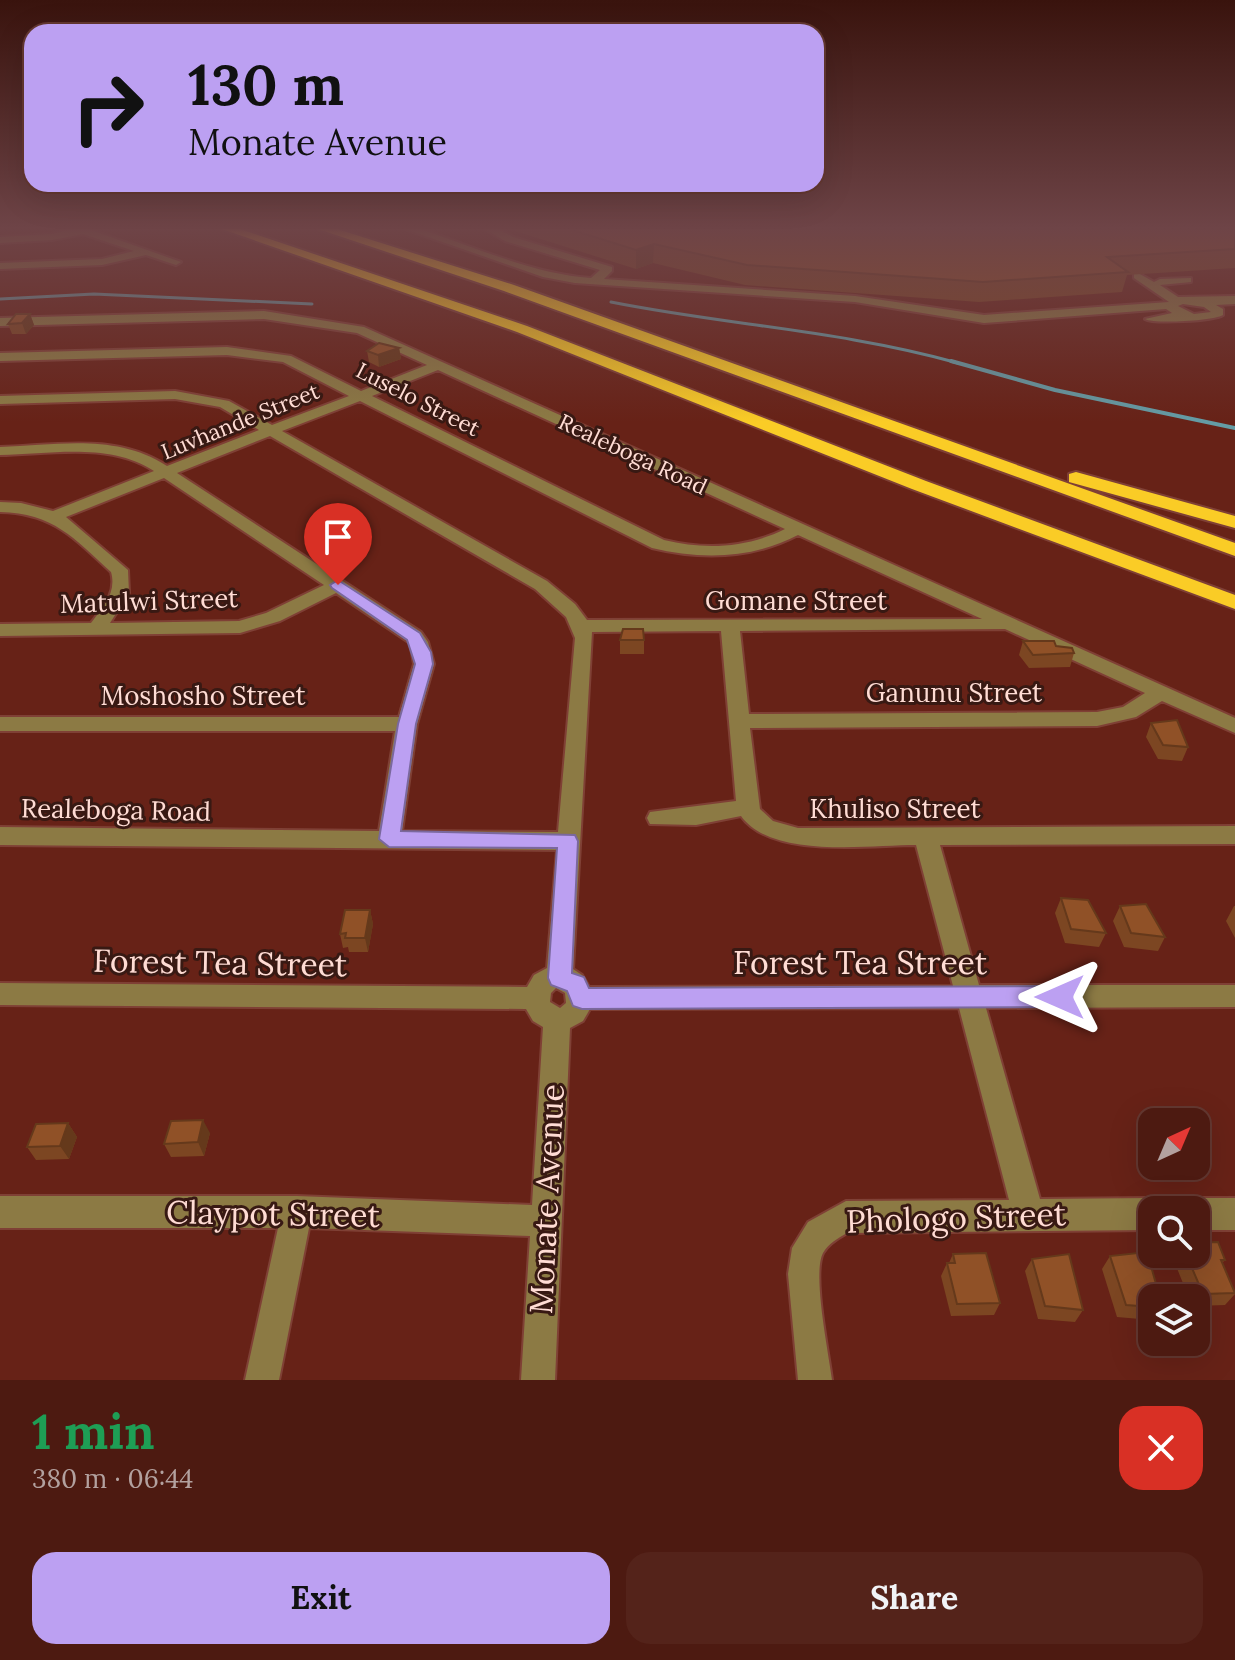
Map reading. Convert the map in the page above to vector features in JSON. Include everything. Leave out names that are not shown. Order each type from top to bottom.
[{"type":"highway","points":[[417,293],[522,329],[919,485],[1235,602]]},
{"type":"highway","points":[[524,293],[1235,550]]},
{"type":"highway","points":[[753,376],[1114,489],[1235,522]]},
{"type":"highway","points":[[919,485],[1010,529],[1235,618]]},
{"type":"street","points":[[780,293],[876,301],[984,319],[1023,322],[1186,315],[1206,318],[1235,310]]},
{"type":"street","points":[[1168,293],[1178,302]]},
{"type":"street","points":[[1168,293],[1178,302]]},
{"type":"street","points":[[984,319],[1235,300]]},
{"type":"street","points":[[1026,306],[1073,301],[1114,311]]},
{"type":"street","points":[[1178,302],[1174,310],[1186,315]]},
{"type":"street","points":[[1201,302],[1219,312]]},
{"type":"street","name":"Realeboga Road","points":[[0,322],[105,337],[264,315],[360,330],[1235,726]]},
{"type":"street","name":"Luselo Street","points":[[0,357],[105,337],[258,353],[293,361],[658,544],[686,550],[742,549],[772,542],[797,529]]},
{"type":"street","name":"Luvhande Street","points":[[56,515],[439,365]]},
{"type":"street","points":[[0,400],[192,396],[224,404],[541,585],[570,608],[584,638],[559,978]]},
{"type":"street","points":[[0,451],[126,450],[338,585],[419,642],[424,664],[407,724],[389,839]]},
{"type":"street","points":[[0,507],[35,509],[56,515],[119,570],[123,580],[121,592],[96,630]]},
{"type":"street","name":"Matulwi Street","points":[[0,630],[240,627],[273,617],[338,585]]},
{"type":"street","name":"Gomane Street","points":[[581,626],[730,628],[1012,624]]},
{"type":"street","points":[[658,818],[696,817],[748,807],[730,628]]},
{"type":"street","name":"Ganunu Street","points":[[740,721],[1086,720],[1129,712],[1161,692]]},
{"type":"street","name":"Moshosho Street","points":[[0,724],[407,724]]},
{"type":"street","name":"Khuliso Street","points":[[748,807],[758,822],[782,835],[926,838],[1235,835]]},
{"type":"street","name":"Realeboga Road","points":[[0,836],[568,841]]},
{"type":"street","points":[[926,838],[972,997],[1028,1214]]},
{"type":"street","points":[[559,978],[575,984],[582,998],[572,1015],[546,1008],[543,984],[559,978]]},
{"type":"street","name":"Forest Tea Street","points":[[0,994],[546,1008]]},
{"type":"street","name":"Forest Tea Street","points":[[582,998],[1235,996]]},
{"type":"street","name":"Monate Avenue","points":[[538,1380],[546,1221],[546,1008]]},
{"type":"street","name":"Claypot Street","points":[[0,1212],[297,1212],[546,1221]]},
{"type":"street","points":[[262,1380],[297,1212]]},
{"type":"street","name":"Phologo Street","points":[[815,1380],[805,1282],[806,1250],[831,1223],[846,1217],[1138,1214]]},
{"type":"street","points":[[1210,1214],[1235,1214]]},
{"type":"building","points":[[16,314],[30,314],[22,323],[8,324]]},
{"type":"building","points":[[379,343],[399,348],[378,355],[367,351]]},
{"type":"building","points":[[623,629],[643,629],[644,640],[620,640]]},
{"type":"building","points":[[1023,641],[1054,641],[1056,646],[1072,648],[1074,653],[1033,655]]},
{"type":"building","points":[[1177,720],[1188,747],[1163,745],[1151,723]]},
{"type":"building","points":[[1061,898],[1088,900],[1106,933],[1071,929]]},
{"type":"building","points":[[1146,904],[1165,937],[1131,933],[1120,906]]},
{"type":"building","points":[[345,910],[370,910],[365,938],[345,938],[346,933],[340,934]]},
{"type":"building","points":[[203,1120],[198,1142],[164,1144],[171,1121]]},
{"type":"building","points":[[68,1123],[60,1146],[27,1147],[36,1124]]},
{"type":"building","points":[[1210,1242],[1218,1242],[1225,1260],[1221,1260],[1235,1293],[1210,1294],[1210,1284],[1199,1284],[1192,1268],[1210,1268]]},
{"type":"building","points":[[986,1253],[1000,1303],[957,1304],[947,1263],[955,1263],[953,1254]]},
{"type":"building","points":[[1138,1253],[1138,1268],[1152,1268],[1156,1284],[1138,1284],[1138,1306],[1126,1305],[1110,1256]]},
{"type":"building","points":[[1069,1254],[1083,1310],[1045,1306],[1032,1259]]},
{"type":"waterway","points":[[0,299],[94,294],[312,304]]},
{"type":"waterway","points":[[611,302],[872,343],[958,363]]},
{"type":"waterway","points":[[951,361],[1055,390],[1235,428]]},
{"type":"route","points":[[338,585],[414,636],[422,652],[424,664],[407,724],[389,839],[568,841],[559,978],[575,984],[582,998],[1060,997]]}]
